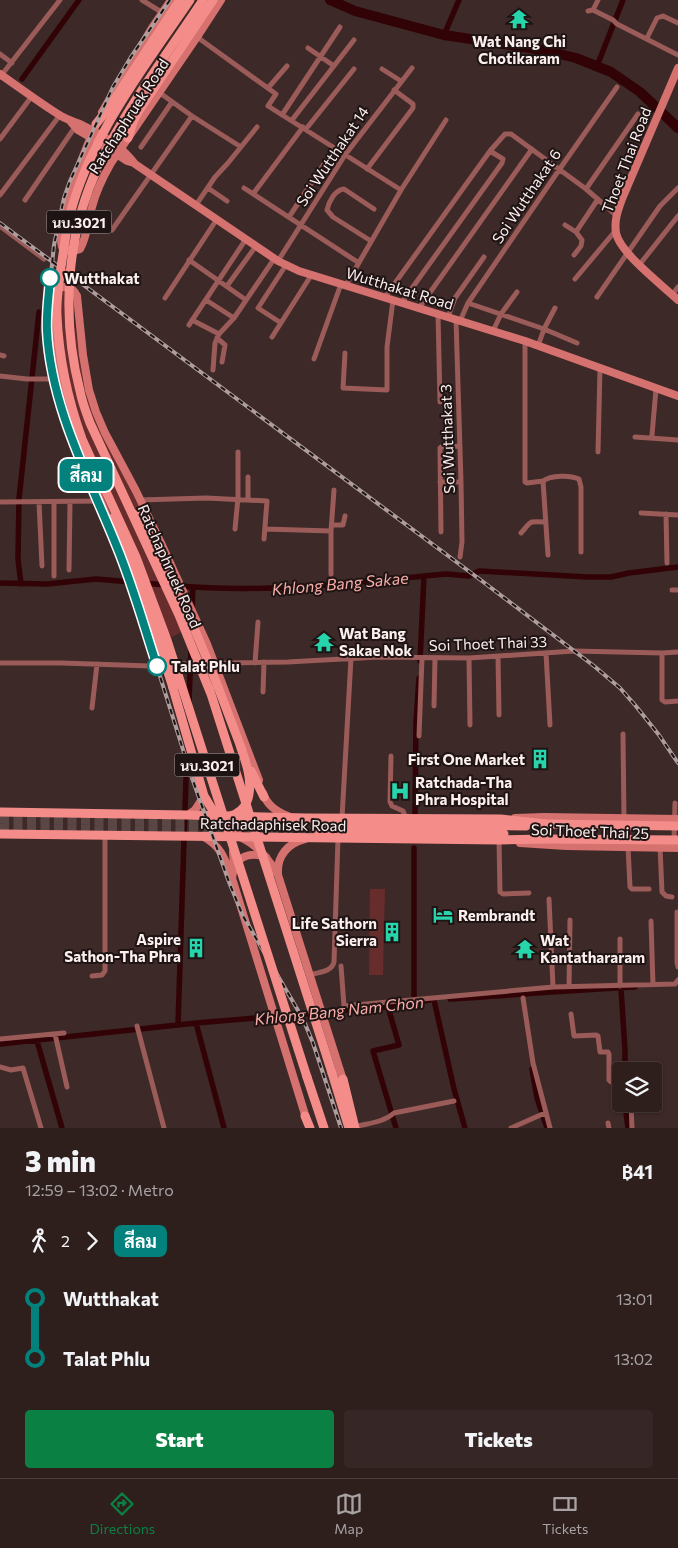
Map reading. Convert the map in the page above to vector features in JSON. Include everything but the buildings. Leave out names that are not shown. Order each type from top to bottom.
[{"type":"main road","name":"Ratchaphruek Road","points":[[171,0],[121,78],[93,131],[71,190],[61,233],[62,248],[68,251],[73,252],[80,249],[99,184],[111,163],[160,92],[193,37],[221,0]]},
{"type":"main road","points":[[87,149],[76,126],[88,125],[93,131],[180,0]]},
{"type":"main road","name":"Ratchaphruek Road","points":[[190,0],[108,123],[82,178],[70,212],[58,293],[57,316],[64,374],[80,433],[136,557],[167,640],[306,1077],[324,1128]]},
{"type":"main road","name":"Ratchaphruek Road","points":[[203,0],[107,148],[88,190],[73,252],[69,322],[73,356],[79,390],[90,423],[179,615],[211,694],[332,1073],[355,1128]]},
{"type":"main road","points":[[111,163],[131,161],[128,152],[128,138],[138,112],[193,37],[213,0]]},
{"type":"main road","name":"Thoet Thai Road","points":[[675,297],[620,244],[616,230],[616,215],[678,68]]},
{"type":"main road","name":"Wutthakat Road","points":[[0,75],[76,126],[93,131],[131,161],[246,240],[286,265],[525,341],[678,396]]},
{"type":"main road","name":"Ratchaphruek Road","points":[[204,796],[195,775],[133,578],[71,428],[58,378],[51,334],[50,297],[52,291],[58,288],[69,287],[74,290],[77,296],[79,326],[89,390],[105,433],[140,500],[215,663],[253,762],[264,797]]},
{"type":"main road","points":[[92,459],[101,489],[147,606],[204,796],[216,812],[231,816],[238,814],[242,810],[249,795],[249,776],[240,745]]},
{"type":"main road","points":[[112,471],[150,536],[191,619],[240,745],[264,797],[273,809],[290,817]]},
{"type":"main road","name":"นบ.3021","points":[[188,815],[195,810],[204,796]]},
{"type":"main road","name":"Ratchadaphisek Road","points":[[0,812],[501,819],[546,824]]},
{"type":"main road","points":[[231,816],[240,837],[252,843],[268,859],[278,875],[343,1079],[355,1128]]},
{"type":"main road","points":[[501,819],[544,817],[677,821]]},
{"type":"main road","name":"Ratchadaphisek Road","points":[[0,834],[240,837],[316,831],[677,821]]},
{"type":"main road","points":[[278,875],[280,859],[284,851],[291,844],[316,831]]},
{"type":"main road","name":"Ratchadaphisek Road","points":[[316,831],[338,838],[678,840]]},
{"type":"main road","name":"Ratchadaphisek Road","points":[[316,831],[507,834],[546,838]]},
{"type":"main road","points":[[204,837],[214,842],[221,851],[232,878],[309,1128]]},
{"type":"main road","points":[[232,878],[234,867],[232,850],[240,837]]},
{"type":"main road","name":"Soi Thoet Thai 25","points":[[500,840],[549,845],[674,848]]},
{"type":"main road","points":[[234,867],[243,856],[258,854],[268,859]]},
{"type":"street","points":[[0,75],[12,63],[60,0]]},
{"type":"street","points":[[142,0],[163,13]]},
{"type":"street","points":[[598,0],[591,11],[678,55]]},
{"type":"street","points":[[647,38],[657,18],[663,16],[678,23]]},
{"type":"street","points":[[282,114],[340,27]]},
{"type":"street","points":[[193,37],[276,94],[268,106],[401,190]]},
{"type":"street","points":[[292,120],[354,40]]},
{"type":"street","points":[[308,48],[334,66]]},
{"type":"street","points":[[0,54],[12,63]]},
{"type":"street","points":[[268,88],[287,66]]},
{"type":"street","name":"Soi Wutthakat 14","points":[[218,336],[234,318],[301,225],[345,155],[412,68]]},
{"type":"street","points":[[253,194],[354,69]]},
{"type":"street","points":[[382,70],[401,81]]},
{"type":"street","name":"Soi Wutthakat 6","points":[[455,319],[617,87]]},
{"type":"street","points":[[367,169],[413,108],[413,104],[394,90]]},
{"type":"street","points":[[160,92],[192,116],[241,147]]},
{"type":"street","points":[[0,139],[32,96]]},
{"type":"street","points":[[141,147],[172,102]]},
{"type":"street","points":[[586,189],[638,114]]},
{"type":"street","points":[[0,195],[60,115]]},
{"type":"street","points":[[112,230],[192,116]]},
{"type":"street","points":[[314,359],[344,284],[359,263],[401,190],[446,120]]},
{"type":"street","points":[[25,200],[76,126]]},
{"type":"street","points":[[196,205],[215,177],[257,127]]},
{"type":"street","points":[[344,353],[343,388],[387,390],[389,298],[490,151],[505,134],[511,134],[532,149],[586,189],[616,215]]},
{"type":"street","points":[[419,308],[532,149]]},
{"type":"street","points":[[402,302],[502,163],[503,159],[490,151]]},
{"type":"street","points":[[289,218],[326,161]]},
{"type":"street","points":[[208,188],[227,201]]},
{"type":"street","points":[[244,188],[359,263]]},
{"type":"street","points":[[596,297],[660,206],[678,188]]},
{"type":"street","points":[[371,241],[333,217],[327,210],[336,193],[344,189],[374,209]]},
{"type":"street","points":[[576,232],[598,199]]},
{"type":"street","points":[[640,264],[678,216]]},
{"type":"street","points":[[165,298],[216,219]]},
{"type":"street","points":[[565,225],[576,232],[583,242],[574,255]]},
{"type":"street","points":[[0,226],[44,259]]},
{"type":"street","points":[[575,279],[616,230]]},
{"type":"street","points":[[222,362],[225,345],[218,336],[190,323],[246,240]]},
{"type":"street","points":[[227,286],[256,246]]},
{"type":"street","points":[[455,319],[454,298],[484,256]]},
{"type":"street","points":[[189,260],[246,300]]},
{"type":"street","points":[[281,323],[258,308],[286,265]]},
{"type":"street","points":[[272,337],[312,274]]},
{"type":"street","points":[[675,297],[678,287]]},
{"type":"street","points":[[493,331],[501,314],[516,292]]},
{"type":"street","points":[[206,300],[234,318]]},
{"type":"street","points":[[468,303],[544,329],[577,343]]},
{"type":"street","points":[[538,346],[555,308]]},
{"type":"street","points":[[438,314],[440,402]]},
{"type":"street","name":"Soi Wutthakat 3","points":[[455,319],[461,482],[462,547],[460,557]]},
{"type":"street","points":[[213,370],[218,336]]},
{"type":"street","points":[[525,341],[525,482],[543,481],[550,477],[575,477],[579,479],[581,552]]},
{"type":"street","points":[[598,452],[600,368]]},
{"type":"street","points":[[0,376],[27,379],[58,378]]},
{"type":"street","points":[[652,435],[656,389]]},
{"type":"street","points":[[635,437],[678,440]]},
{"type":"street","points":[[441,532],[440,447],[460,446]]},
{"type":"street","points":[[236,529],[238,452]]},
{"type":"street","points":[[248,477],[248,499]]},
{"type":"street","points":[[543,481],[548,555]]},
{"type":"street","points":[[440,482],[461,482]]},
{"type":"street","points":[[331,574],[334,490]]},
{"type":"street","points":[[140,500],[238,498],[267,501],[264,539]]},
{"type":"street","points":[[0,502],[101,501]]},
{"type":"street","points":[[39,502],[42,566]]},
{"type":"street","points":[[54,502],[54,576]]},
{"type":"street","points":[[69,570],[70,502]]},
{"type":"street","points":[[641,513],[678,515]]},
{"type":"street","points":[[666,514],[668,562]]},
{"type":"street","points":[[265,529],[332,528],[343,525],[345,516]]},
{"type":"street","points":[[521,533],[529,522],[546,522]]},
{"type":"street","points":[[255,663],[258,622]]},
{"type":"street","name":"Soi Thoet Thai 33","points":[[0,663],[150,666],[161,664],[255,663],[378,657],[469,658],[574,651],[662,654],[678,652]]},
{"type":"street","points":[[546,653],[550,724]]},
{"type":"street","points":[[662,654],[662,700],[665,702],[678,701]]},
{"type":"street","points":[[498,656],[500,715]]},
{"type":"street","points":[[342,818],[351,658]]},
{"type":"street","points":[[419,736],[420,658]]},
{"type":"street","points":[[434,658],[434,706]]},
{"type":"street","points":[[469,658],[470,725]]},
{"type":"street","points":[[263,692],[264,662]]},
{"type":"street","points":[[92,708],[97,664]]},
{"type":"street","points":[[623,734],[624,819]]},
{"type":"street","points":[[391,756],[390,802],[392,806],[403,811],[406,818]]},
{"type":"street","points":[[674,803],[677,821],[674,848]]},
{"type":"street","points":[[92,976],[102,975],[104,971],[105,835]]},
{"type":"street","points":[[334,966],[338,838]]},
{"type":"street","points":[[500,840],[500,892],[503,894],[529,894]]},
{"type":"street","points":[[628,847],[630,886],[632,889],[649,889]]},
{"type":"street","points":[[660,847],[662,892],[666,896],[672,897]]},
{"type":"street","points":[[548,899],[553,987]]},
{"type":"street","points":[[677,912],[678,966]]},
{"type":"street","points":[[569,987],[570,920]]},
{"type":"street","points":[[651,920],[653,985]]},
{"type":"street","points":[[620,940],[620,986]]},
{"type":"street","points":[[310,975],[334,966],[343,966],[344,1006],[553,987],[675,984],[678,980]]},
{"type":"street","points":[[523,998],[533,1063],[550,1128]]},
{"type":"street","points":[[571,1014],[574,1036],[598,1036],[600,1052],[608,1052],[610,1082],[612,1082]]},
{"type":"street","points":[[137,1026],[164,1128]]},
{"type":"street","points":[[0,1039],[55,1036],[64,1033]]},
{"type":"street","points":[[55,1036],[67,1087]]},
{"type":"street","points":[[0,1067],[10,1070],[23,1068],[41,1128]]},
{"type":"street","points":[[355,1128],[389,1118],[394,1113],[454,1102]]},
{"type":"street","points":[[631,1112],[632,1128]]},
{"type":"street","points":[[510,1128],[545,1113]]},
{"type":"shaded area","points":[[65,289],[75,299],[73,314],[81,366],[120,468],[196,624],[172,637],[152,607],[146,608],[76,434],[55,293]]},
{"type":"shaded area","points":[[370,889],[385,889],[383,975],[369,975]]},
{"type":"waterway","points":[[22,79],[79,0]]},
{"type":"waterway","points":[[330,0],[355,11],[444,35],[543,50],[576,58],[611,72],[640,92],[678,128]]},
{"type":"waterway","points":[[444,35],[459,0]]},
{"type":"waterway","points":[[597,66],[623,0]]},
{"type":"waterway","points":[[21,584],[18,559],[19,499],[39,312]]},
{"type":"waterway","name":"Khlong Bang Sakae","points":[[178,586],[240,589],[301,587],[446,574],[469,576],[479,571],[611,577],[678,567]]},
{"type":"waterway","points":[[420,661],[424,576]]},
{"type":"waterway","name":"Khlong Bang Sakae","points":[[0,583],[47,584],[96,579],[166,585]]},
{"type":"waterway","points":[[192,611],[193,587]]},
{"type":"waterway","points":[[189,701],[191,650]]},
{"type":"waterway","points":[[415,813],[416,722],[419,678]]},
{"type":"waterway","points":[[178,1025],[187,748]]},
{"type":"waterway","points":[[414,848],[414,1003]]},
{"type":"waterway","name":"Khlong Bang Nam Chon","points":[[450,999],[635,987]]},
{"type":"waterway","points":[[621,988],[625,1062]]},
{"type":"waterway","name":"Khlong Bang Nam Chon","points":[[0,1044],[196,1023],[388,1007],[430,1000]]},
{"type":"waterway","points":[[434,1000],[454,1089],[465,1128]]},
{"type":"waterway","points":[[388,1007],[399,1045],[373,1051],[396,1128]]},
{"type":"waterway","points":[[196,1023],[224,1128]]},
{"type":"waterway","points":[[37,1041],[62,1128]]},
{"type":"waterway","points":[[532,1069],[537,1098],[547,1128]]},
{"type":"waterway","points":[[626,1112],[628,1128]]},
{"type":"tunnel","points":[[0,819],[318,824]]},
{"type":"tunnel","points":[[0,826],[318,831]]},
{"type":"railway","points":[[170,0],[113,87],[64,198],[54,245],[46,328],[48,352],[70,433],[126,568],[191,775],[229,882],[243,916],[303,1019],[313,1043],[341,1128]]},
{"type":"railway","points":[[0,223],[594,666],[620,688],[635,705],[678,763]]},
{"type":"metro line","name":"สีลม","points":[[50,278],[46,328],[54,383],[79,458],[126,568],[157,666]]},
{"type":"place","name":"Wat Nang Chi Chotikaram","points":[[519,19]]},
{"type":"place","name":"Wutthakat","points":[[50,278]]},
{"type":"place","name":"Wat Bang Sakae Nok","points":[[324,642]]},
{"type":"place","name":"Talat Phlu","points":[[157,666]]},
{"type":"place","name":"First One Market","points":[[540,759]]},
{"type":"place","name":"Ratchada-Tha Phra Hospital","points":[[400,791]]},
{"type":"place","name":"Rembrandt","points":[[443,915]]},
{"type":"place","name":"Life Sathorn Sierra","points":[[392,932]]},
{"type":"place","name":"Aspire Sathon-Tha Phra","points":[[196,948]]},
{"type":"place","name":"Wat Kantathararam","points":[[525,949]]}]
